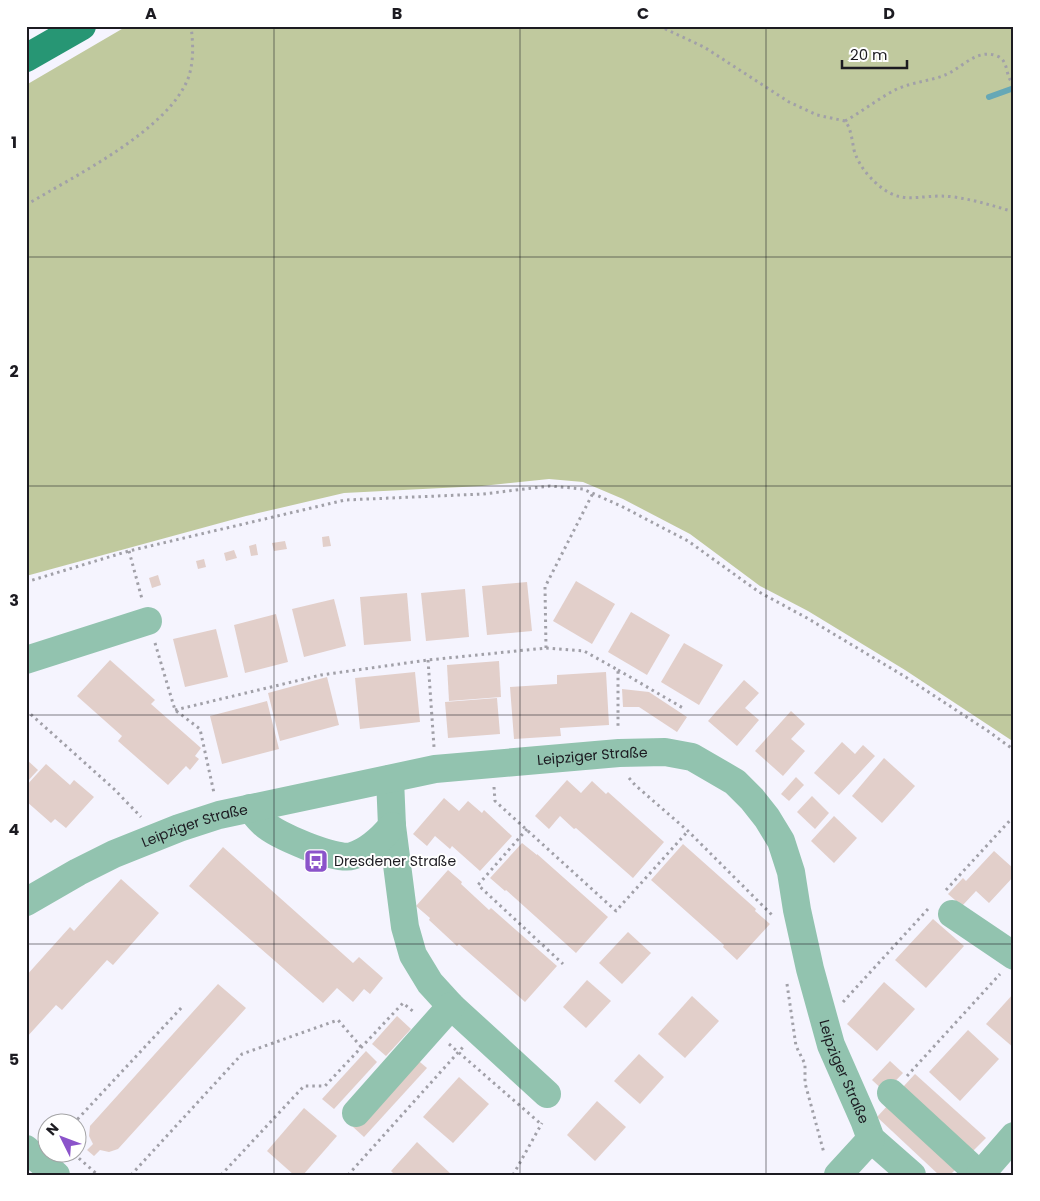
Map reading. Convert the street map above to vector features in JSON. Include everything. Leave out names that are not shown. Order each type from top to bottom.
[{"type":"main road","points":[[26,58],[82,26]]},
{"type":"street","points":[[26,660],[148,621]]},
{"type":"street","name":"Leipziger Straße","points":[[26,902],[114,854],[218,815],[250,808],[435,769],[619,753],[665,752],[692,757],[735,782],[752,799],[781,841],[791,872],[797,910],[830,1045],[871,1139],[912,1175]]},
{"type":"street","points":[[390,780],[392,826],[405,928],[413,955],[430,983],[451,1006],[547,1094]]},
{"type":"street","points":[[250,808],[263,824],[295,842],[325,852],[350,856],[378,843],[392,826]]},
{"type":"street","points":[[941,905],[1007,964]]},
{"type":"street","points":[[356,1113],[451,1006]]},
{"type":"street","points":[[891,1094],[980,1175],[1014,1136]]},
{"type":"street","points":[[832,1168],[871,1139]]},
{"type":"street","points":[[26,1149],[56,1175]]},
{"type":"path","points":[[26,205],[104,159],[157,121],[176,99],[189,76],[194,48],[191,26]]},
{"type":"path","points":[[659,26],[704,47],[789,102],[817,115],[845,121],[848,124],[860,164],[880,187],[893,195],[912,199],[938,196],[953,197],[973,200],[1014,212]]},
{"type":"path","points":[[845,121],[896,90],[913,82],[944,75],[969,60],[983,55],[988,54],[1001,58],[1005,62],[1008,76],[1014,84]]},
{"type":"path","points":[[26,582],[129,551],[345,500],[483,494],[550,486],[583,489],[621,506],[688,541],[759,592],[808,618],[904,676],[1014,750]]},
{"type":"path","points":[[546,648],[545,587],[593,493]]},
{"type":"path","points":[[129,551],[175,710],[200,729],[218,815]]},
{"type":"path","points":[[175,710],[321,675],[428,660],[546,648],[584,651],[683,708]]},
{"type":"path","points":[[428,660],[435,769]]},
{"type":"path","points":[[618,670],[619,753],[625,771],[635,785],[688,831],[778,922],[797,910]]},
{"type":"path","points":[[26,710],[114,789],[140,815],[146,841]]},
{"type":"path","points":[[478,765],[494,779],[496,801],[616,911],[688,831]]},
{"type":"path","points":[[824,1023],[941,905],[1014,816]]},
{"type":"path","points":[[527,829],[478,885],[564,964]]},
{"type":"path","points":[[891,1094],[1007,964]]},
{"type":"path","points":[[786,981],[796,1046],[805,1064],[805,1083],[832,1168]]},
{"type":"path","points":[[82,1114],[183,1006]]},
{"type":"path","points":[[131,1175],[242,1054],[338,1020],[362,1048]]},
{"type":"path","points":[[348,1175],[478,1031]]},
{"type":"path","points":[[513,1175],[541,1124],[547,1094]]},
{"type":"path","points":[[85,1164],[98,1175]]},
{"type":"green space","points":[[127,26],[1014,26],[1014,742],[905,670],[808,611],[760,586],[690,534],[623,499],[583,482],[549,479],[482,486],[344,493],[246,516],[26,576],[26,85]]},
{"type":"building","points":[[329,536],[331,546],[323,547],[322,537]]},
{"type":"building","points":[[285,541],[287,549],[274,551],[272,543]]},
{"type":"building","points":[[256,544],[258,555],[251,556],[249,546]]},
{"type":"building","points":[[234,550],[237,558],[226,561],[224,553]]},
{"type":"building","points":[[204,559],[206,567],[198,569],[196,561]]},
{"type":"building","points":[[158,575],[161,585],[152,588],[149,578]]},
{"type":"building","points":[[576,581],[615,604],[592,644],[553,621]]},
{"type":"building","points":[[527,582],[532,631],[487,635],[482,586]]},
{"type":"building","points":[[465,589],[469,637],[426,641],[421,593]]},
{"type":"building","points":[[407,593],[411,641],[364,645],[360,597]]},
{"type":"building","points":[[334,599],[346,646],[304,657],[292,609]]},
{"type":"building","points":[[631,612],[670,635],[647,675],[608,652]]},
{"type":"building","points":[[276,614],[288,662],[245,673],[234,625]]},
{"type":"building","points":[[216,629],[228,677],[185,687],[173,639]]},
{"type":"building","points":[[684,643],[723,665],[699,705],[661,682]]},
{"type":"building","points":[[110,660],[155,700],[151,704],[201,748],[195,756],[199,759],[190,770],[186,766],[168,785],[118,741],[122,736],[77,696]]},
{"type":"building","points":[[499,661],[501,697],[449,701],[447,665]]},
{"type":"building","points":[[415,672],[420,722],[360,729],[355,678]]},
{"type":"building","points":[[606,672],[609,725],[560,728],[561,736],[514,739],[510,687],[557,684],[557,675]]},
{"type":"building","points":[[327,677],[339,725],[280,741],[268,693]]},
{"type":"building","points":[[744,680],[759,693],[745,708],[759,720],[737,746],[708,721]]},
{"type":"building","points":[[622,689],[649,692],[687,717],[677,732],[639,707],[623,707]]},
{"type":"building","points":[[497,698],[500,734],[448,738],[445,702]]},
{"type":"building","points":[[267,701],[279,749],[222,764],[210,716]]},
{"type":"building","points":[[791,711],[805,724],[791,739],[805,751],[783,776],[755,751]]},
{"type":"building","points":[[842,742],[855,754],[863,745],[875,756],[839,795],[814,773]]},
{"type":"building","points":[[884,758],[915,786],[882,823],[852,796]]},
{"type":"building","points":[[26,759],[38,770],[26,783]]},
{"type":"building","points":[[46,764],[70,785],[74,780],[94,797],[66,828],[55,819],[51,823],[26,801],[26,786]]},
{"type":"building","points":[[796,777],[804,785],[789,801],[781,794]]},
{"type":"building","points":[[567,780],[581,793],[592,781],[606,794],[608,792],[664,842],[633,878],[560,816],[549,829],[535,816]]},
{"type":"building","points":[[812,796],[829,813],[815,829],[797,812]]},
{"type":"building","points":[[444,798],[459,811],[468,801],[482,813],[484,810],[512,836],[480,871],[452,846],[450,849],[435,836],[427,846],[413,834]]},
{"type":"building","points":[[834,816],[857,838],[834,863],[811,841]]},
{"type":"building","points":[[522,843],[608,917],[576,953],[490,878]]},
{"type":"building","points":[[683,844],[756,909],[755,911],[770,924],[737,960],[723,947],[724,945],[651,880]]},
{"type":"building","points":[[223,847],[353,963],[359,957],[383,978],[370,994],[364,989],[353,1002],[337,988],[323,1003],[189,886]]},
{"type":"building","points":[[994,851],[1014,869],[1014,876],[989,903],[976,891],[962,906],[948,894],[963,878],[966,881]]},
{"type":"building","points":[[448,870],[489,910],[491,908],[557,966],[525,1002],[459,944],[457,946],[416,906]]},
{"type":"building","points":[[121,879],[159,913],[113,965],[107,960],[62,1010],[56,1005],[26,1038],[26,976],[70,927],[74,931]]},
{"type":"building","points":[[933,919],[964,946],[926,988],[895,960]]},
{"type":"building","points":[[628,932],[651,953],[622,984],[599,963]]},
{"type":"building","points":[[587,980],[611,1001],[586,1028],[563,1007]]},
{"type":"building","points":[[884,982],[915,1009],[877,1051],[847,1024]]},
{"type":"building","points":[[218,984],[246,1008],[118,1149],[109,1152],[100,1150],[94,1156],[88,1151],[93,1144],[89,1136],[90,1126]]},
{"type":"building","points":[[1014,993],[1014,1048],[986,1024]]},
{"type":"building","points":[[692,996],[719,1021],[685,1058],[658,1034]]},
{"type":"building","points":[[397,1016],[411,1029],[386,1056],[372,1044]]},
{"type":"building","points":[[968,1030],[999,1059],[960,1101],[929,1072]]},
{"type":"building","points":[[366,1051],[377,1062],[334,1109],[322,1099]]},
{"type":"building","points":[[639,1054],[664,1077],[640,1104],[614,1081]]},
{"type":"building","points":[[414,1057],[427,1068],[364,1137],[352,1126]]},
{"type":"building","points":[[890,1061],[903,1073],[885,1092],[872,1080]]},
{"type":"building","points":[[915,1074],[986,1138],[973,1151],[903,1087]]},
{"type":"building","points":[[459,1077],[489,1104],[453,1143],[423,1117]]},
{"type":"building","points":[[597,1101],[626,1127],[595,1161],[567,1135]]},
{"type":"building","points":[[890,1103],[958,1167],[950,1175],[939,1175],[877,1117]]},
{"type":"building","points":[[304,1108],[337,1136],[303,1175],[294,1175],[267,1151]]},
{"type":"building","points":[[417,1142],[452,1175],[395,1175],[391,1171]]},
{"type":"waterway","points":[[989,97],[1014,88]]},
{"type":"place","name":"Dresdener Straße","points":[[316,861]]}]
